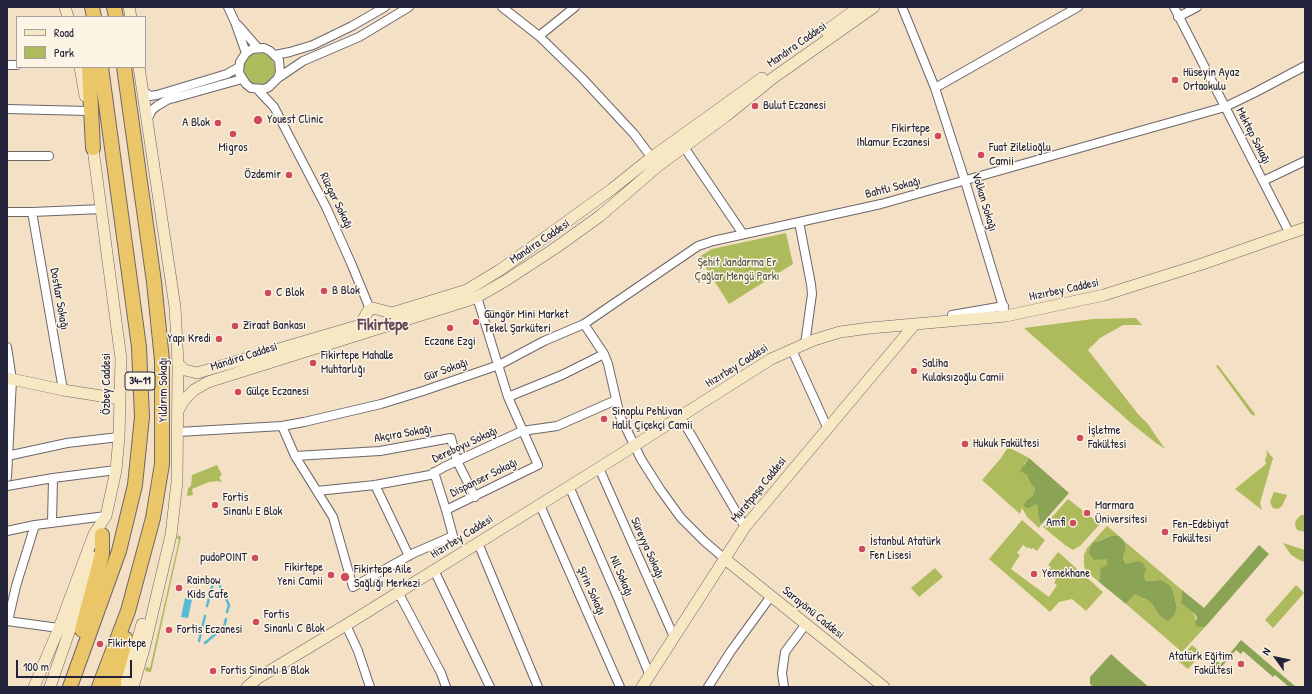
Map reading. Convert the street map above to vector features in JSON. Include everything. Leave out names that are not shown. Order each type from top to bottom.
[{"type":"highway","points":[[89,68],[93,148]]},
{"type":"highway","name":"34-11","points":[[70,687],[119,551],[135,485],[142,417],[138,347],[101,68]]},
{"type":"highway","name":"34-11","points":[[99,687],[128,611],[153,518],[162,464],[162,360],[154,282],[124,68]]},
{"type":"highway","points":[[133,68],[136,105],[161,284],[162,360]]},
{"type":"highway","points":[[114,687],[114,680],[135,609],[153,518]]},
{"type":"highway","points":[[64,687],[96,581],[102,554],[102,535]]},
{"type":"main road","name":"Mandıra Caddesi","points":[[178,364],[185,370],[197,373],[360,325],[367,313],[376,308],[392,313],[467,290],[500,270],[612,189],[655,161],[859,7]]},
{"type":"main road","name":"Mandıra Caddesi","points":[[178,411],[184,400],[194,390],[208,382],[477,297],[512,276],[594,220],[655,161],[684,147],[726,116],[773,78],[874,7]]},
{"type":"main road","name":"Özbey Caddesi","points":[[34,687],[59,628],[94,534],[106,516],[116,470],[119,437],[121,359],[102,209],[80,68]]},
{"type":"main road","name":"Yıldırım Sokağı","points":[[133,687],[144,649],[170,535],[177,482],[178,432],[178,364],[175,307],[139,68]]},
{"type":"main road","name":"Hızırbey Caddesi","points":[[247,687],[258,678],[599,468],[771,359],[814,340],[840,332],[870,328],[913,326],[1104,295],[1202,264],[1289,232],[1305,228]]},
{"type":"main road","points":[[367,313],[368,326],[373,330],[379,328],[386,319],[382,311]]},
{"type":"main road","name":"Muratpaşa Caddesi","points":[[642,687],[745,527],[827,427],[913,326]]},
{"type":"main road","points":[[9,379],[63,390],[120,399]]},
{"type":"main road","points":[[50,687],[66,644],[102,535],[106,516]]},
{"type":"main road","name":"Sarayönü Caddesi","points":[[725,559],[882,687]]},
{"type":"main road","points":[[124,687],[147,607],[164,564]]},
{"type":"street","points":[[228,7],[246,53]]},
{"type":"street","points":[[275,55],[313,45],[352,26],[385,7]]},
{"type":"street","points":[[278,78],[280,66],[275,55],[270,51],[258,48],[252,49],[246,53],[240,62],[239,74],[242,79],[251,88],[264,89],[269,87],[278,78],[303,61],[359,37],[409,7]]},
{"type":"street","points":[[502,7],[539,36],[582,78],[655,161]]},
{"type":"street","points":[[539,36],[575,7]]},
{"type":"street","name":"Volkan Sokağı","points":[[902,7],[935,88],[1005,311]]},
{"type":"street","points":[[935,88],[1078,7]]},
{"type":"street","name":"Mektep Sokağı","points":[[1174,7],[1289,232]]},
{"type":"street","points":[[1178,17],[1197,7]]},
{"type":"street","points":[[235,22],[258,48]]},
{"type":"street","name":"Bahtlı Sokağı","points":[[584,324],[660,270],[698,246],[713,240],[881,204],[1225,107],[1305,66]]},
{"type":"street","points":[[143,90],[150,96],[157,95],[227,74],[239,67]]},
{"type":"street","points":[[147,120],[152,110],[167,100],[242,79]]},
{"type":"street","points":[[269,87],[274,106]]},
{"type":"street","points":[[257,89],[274,106]]},
{"type":"street","name":"Rüzgar Sokağı","points":[[274,106],[327,209],[351,263],[367,313]]},
{"type":"street","points":[[7,109],[88,111]]},
{"type":"street","points":[[684,147],[743,234]]},
{"type":"street","points":[[7,156],[49,156]]},
{"type":"street","points":[[1263,181],[1305,161]]},
{"type":"street","points":[[7,212],[102,209]]},
{"type":"street","name":"Dostlar Sokağı","points":[[32,212],[63,390]]},
{"type":"street","points":[[799,222],[812,294],[805,344]]},
{"type":"street","points":[[477,297],[508,397],[522,431]]},
{"type":"street","name":"Hızırbey Caddesi","points":[[952,315],[1005,311]]},
{"type":"street","points":[[584,324],[604,354],[608,364],[620,416],[657,485],[681,518],[725,559]]},
{"type":"street","name":"Gür Sokağı","points":[[178,432],[282,426],[381,404],[499,365],[544,341],[584,324]]},
{"type":"street","name":"Hızırbey Caddesi","points":[[913,326],[952,326]]},
{"type":"street","points":[[7,347],[9,379],[7,477]]},
{"type":"street","points":[[792,350],[827,427]]},
{"type":"street","points":[[508,397],[562,375],[604,354]]},
{"type":"street","name":"Dereboyu Sokağı","points":[[317,491],[375,485],[430,475],[522,431],[557,426],[616,400]]},
{"type":"street","points":[[680,416],[745,527]]},
{"type":"street","points":[[282,426],[296,456],[317,491]]},
{"type":"street","name":"Dispanser Sokağı","points":[[317,491],[333,517],[353,587],[409,556],[453,536],[446,510],[538,465],[522,431]]},
{"type":"street","points":[[8,456],[67,443],[119,437]]},
{"type":"street","name":"Akçıra Sokağı","points":[[296,456],[380,451],[451,438],[457,461],[475,497]]},
{"type":"street","name":"Süreyya Sokağı","points":[[599,468],[674,637]]},
{"type":"street","points":[[7,486],[116,470]]},
{"type":"street","points":[[434,472],[446,510]]},
{"type":"street","points":[[52,523],[54,478]]},
{"type":"street","points":[[375,485],[409,556]]},
{"type":"street","name":"Nil Sokağı","points":[[569,486],[618,596],[650,676]]},
{"type":"street","name":"Şirin Sokağı","points":[[540,504],[620,687]]},
{"type":"street","points":[[7,531],[34,525],[106,516]]},
{"type":"street","points":[[34,525],[16,586],[8,621],[59,628]]},
{"type":"street","points":[[478,543],[538,687]]},
{"type":"street","points":[[434,570],[490,687]]},
{"type":"street","points":[[398,592],[442,673],[446,687]]},
{"type":"street","points":[[708,687],[731,651],[771,596]]},
{"type":"street","points":[[784,687],[782,672],[785,652],[806,624]]},
{"type":"street","points":[[346,625],[358,651],[370,687]]},
{"type":"green space","points":[[256,53],[262,53],[272,60],[275,69],[274,75],[268,82],[262,85],[256,85],[246,78],[243,72],[243,66],[250,56]]},
{"type":"green space","name":"Şehit Jandarma Er Çağlar Mengü Parkı","points":[[786,233],[793,264],[729,304],[699,257],[712,249]]},
{"type":"green space","points":[[1136,318],[1142,325],[1123,325],[1100,338],[1088,350],[1138,414],[1148,424],[1165,449],[1132,424],[1024,328],[1093,319]]},
{"type":"green space","points":[[1218,365],[1255,414],[1254,416],[1216,366]]},
{"type":"green space","points":[[1008,447],[1029,458],[1024,464],[1026,474],[1031,484],[1035,487],[1033,497],[1028,499],[1038,506],[1038,515],[1041,525],[1039,528],[1027,517],[1022,508],[1020,514],[982,480],[1001,458]]},
{"type":"green space","points":[[1266,450],[1273,458],[1260,503],[1262,510],[1235,489],[1266,464]]},
{"type":"green space","points":[[1029,458],[1069,493],[1041,525],[1038,515],[1038,506],[1035,504],[1029,508],[1025,507],[1024,505],[1028,499],[1033,496],[1035,488],[1031,484],[1026,474],[1020,471]]},
{"type":"green space","points":[[217,465],[222,475],[219,477],[222,482],[209,482],[192,489],[193,495],[187,496],[188,488],[191,486],[192,475]]},
{"type":"green space","points":[[1274,492],[1287,495],[1282,506],[1278,509],[1273,508],[1270,502]]},
{"type":"green space","points":[[1068,499],[1100,524],[1080,546],[1073,550],[1043,527]]},
{"type":"green space","points":[[1301,515],[1305,515],[1305,532],[1297,530],[1295,525],[1296,520]]},
{"type":"green space","points":[[1022,520],[1045,540],[1037,551],[1023,545],[1017,553],[1020,555],[1011,569],[1049,597],[1057,585],[1054,583],[1056,580],[1048,571],[1051,567],[1048,565],[1058,552],[1103,592],[1086,611],[1072,599],[1059,602],[1050,612],[989,559]]},
{"type":"green space","points":[[1107,526],[1119,536],[1111,536],[1100,541],[1093,542],[1089,550],[1089,553],[1106,559],[1109,565],[1100,572],[1099,582],[1086,571],[1084,566],[1084,555],[1087,548]]},
{"type":"green space","points":[[178,535],[181,537],[151,672],[145,671],[146,667],[150,668],[179,540],[177,538]]},
{"type":"green space","points":[[1111,536],[1119,536],[1124,541],[1126,547],[1123,558],[1126,564],[1139,561],[1144,564],[1146,570],[1144,575],[1146,581],[1161,580],[1172,588],[1177,607],[1174,615],[1168,621],[1159,615],[1152,604],[1146,599],[1135,594],[1126,604],[1099,582],[1101,568],[1108,565],[1106,559],[1094,560],[1089,553],[1089,550],[1093,542],[1100,541]]},
{"type":"green space","points":[[1124,541],[1182,590],[1181,603],[1194,614],[1198,627],[1205,627],[1182,652],[1126,604],[1135,594],[1146,599],[1152,604],[1159,615],[1177,607],[1172,588],[1161,580],[1146,581],[1144,575],[1126,564],[1123,558],[1126,547]]},
{"type":"green space","points":[[1283,543],[1305,550],[1305,562],[1291,555]]},
{"type":"green space","points":[[1259,545],[1269,554],[1205,627],[1198,627],[1195,624],[1197,618],[1195,614],[1181,603],[1182,590],[1204,608]]},
{"type":"green space","points":[[935,568],[943,577],[919,597],[911,588]]},
{"type":"green space","points":[[1296,585],[1304,593],[1273,628],[1265,620]]},
{"type":"green space","points":[[1241,640],[1296,687],[1289,687],[1275,675],[1273,677],[1243,651],[1241,654],[1236,650],[1218,671],[1211,668],[1217,661],[1221,664]]},
{"type":"green space","points":[[1192,645],[1202,653],[1188,669],[1178,661]]},
{"type":"green space","points":[[1111,654],[1149,687],[1092,686],[1090,684],[1090,677]]},
{"type":"water","points":[[185,598],[192,600],[188,618],[181,617]]},
{"type":"waterway","points":[[218,582],[229,605],[227,612]]},
{"type":"waterway","points":[[207,606],[213,583]]},
{"type":"waterway","points":[[199,641],[205,616]]},
{"type":"waterway","points":[[205,643],[224,627],[226,619]]},
{"type":"place","name":"Hüseyin Ayaz Ortaokulu","points":[[1175,80]]},
{"type":"place","name":"Bulut Eczanesi","points":[[755,106]]},
{"type":"place","name":"Youest Clinic","points":[[258,120]]},
{"type":"place","name":"A Blok","points":[[218,123]]},
{"type":"place","name":"Migros","points":[[233,134]]},
{"type":"place","name":"Fikirtepe Ihlamur Eczanesi","points":[[938,136]]},
{"type":"place","name":"Fuat Zilelioğlu Camii","points":[[981,155]]},
{"type":"place","name":"Özdemir","points":[[289,175]]},
{"type":"place","name":"B Blok","points":[[324,291]]},
{"type":"place","name":"C Blok","points":[[268,293]]},
{"type":"place","name":"Güngör Mini Market Tekel Şarküteri","points":[[476,322]]},
{"type":"place","name":"Ziraat Bankası","points":[[235,326]]},
{"type":"place","name":"Eczane Ezgi","points":[[450,328]]},
{"type":"place","name":"Yapı Kredi","points":[[219,339]]},
{"type":"place","name":"Fikirtepe Mahalle Muhtarlığı","points":[[313,363]]},
{"type":"place","name":"Saliha Kulaksızoğlu Camii","points":[[914,371]]},
{"type":"place","name":"Gülçe Eczanesi","points":[[238,392]]},
{"type":"place","name":"Sinoplu Pehlivan Halil Çiçekçi Camii","points":[[604,419]]},
{"type":"place","name":"İşletme Fakültesi","points":[[1080,438]]},
{"type":"place","name":"Hukuk Fakültesi","points":[[965,444]]},
{"type":"place","name":"Fortis Sinanlı E Blok","points":[[215,505]]},
{"type":"place","name":"Marmara Üniversitesi","points":[[1087,513]]},
{"type":"place","name":"Amfi","points":[[1073,523]]},
{"type":"place","name":"Fen-Edebiyat Fakültesi","points":[[1165,532]]},
{"type":"place","name":"İstanbul Atatürk Fen Lisesi","points":[[862,549]]},
{"type":"place","name":"pudoPOINT","points":[[255,558]]},
{"type":"place","name":"Yemekhane","points":[[1034,574]]},
{"type":"place","name":"Fikirtepe Yeni Camii","points":[[331,575]]},
{"type":"place","name":"Fikirtepe Aile Sağlığı Merkezi","points":[[345,577]]},
{"type":"place","name":"Rainbow Kids Cafe","points":[[179,588]]},
{"type":"place","name":"Fortis Sinanlı C Blok","points":[[256,622]]},
{"type":"place","name":"Fortis Eczanesi","points":[[169,630]]},
{"type":"place","name":"Fikirtepe","points":[[100,644]]},
{"type":"place","name":"Atatürk Eğitim Fakültesi","points":[[1241,664]]},
{"type":"place","name":"Fortis Sinanlı B Blok","points":[[213,671]]},
{"type":"district","name":"Fikirtepe","points":[[383,326]]}]
